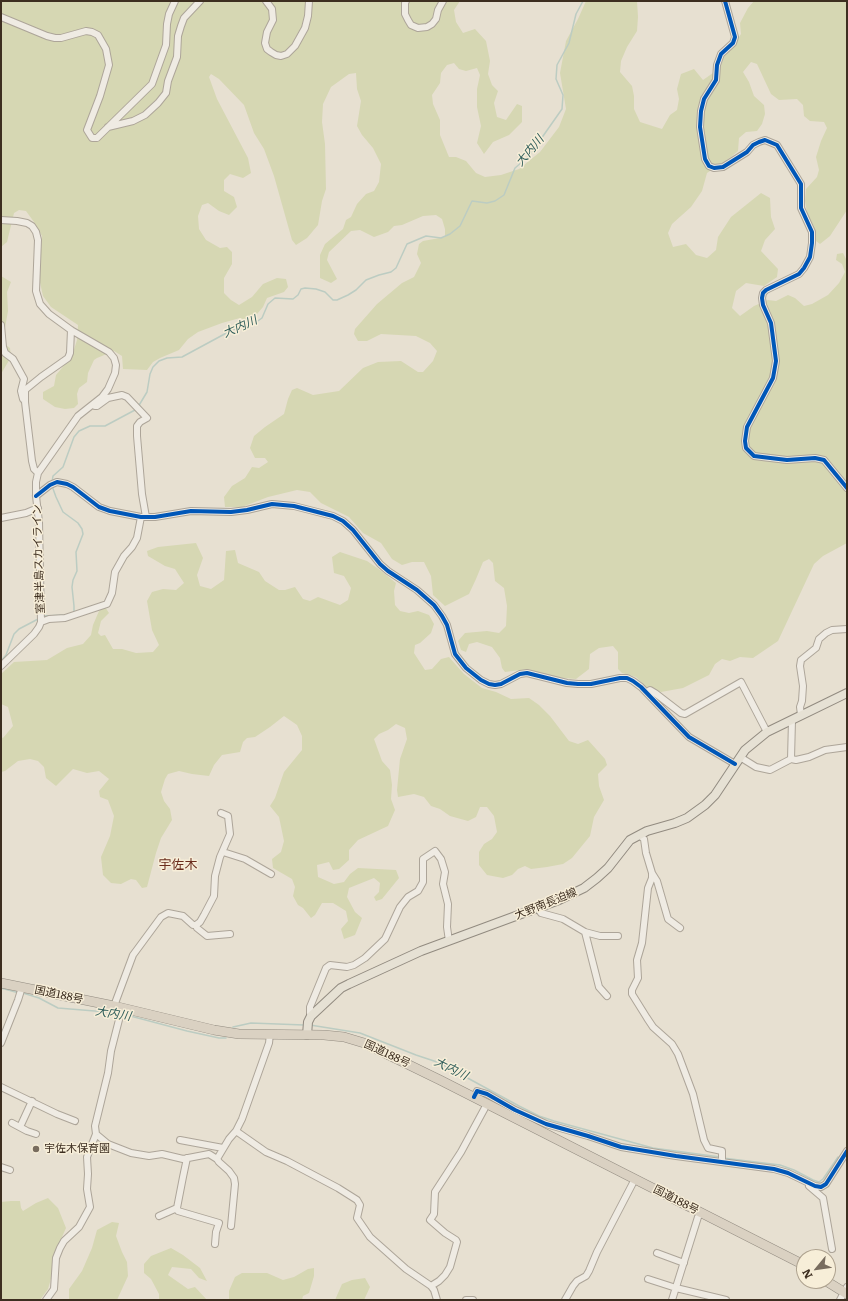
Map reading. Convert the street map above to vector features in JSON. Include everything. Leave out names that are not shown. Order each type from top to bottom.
[{"type":"highway","name":"国道188号","points":[[1,983],[118,1007],[214,1030],[239,1034],[270,1034],[308,1026],[324,1035],[344,1037],[364,1043],[474,1097],[796,1261]]},
{"type":"main road","name":"大野南長迫線","points":[[308,1026],[341,988],[349,984],[408,957],[572,895],[593,882],[608,868],[630,840],[647,831],[675,823],[695,813],[715,795],[737,761],[754,742],[767,732],[847,693]]},
{"type":"street","points":[[1,17],[55,38],[61,38],[86,31],[98,35],[106,49],[108,65],[100,96],[87,130],[92,138],[97,138],[152,84],[166,45],[169,14],[175,1]]},
{"type":"street","points":[[107,128],[133,121],[145,115],[166,93],[168,81],[177,57],[178,36],[181,26],[184,18],[200,1]]},
{"type":"street","points":[[266,1],[272,9],[272,20],[267,32],[265,43],[267,49],[276,55],[281,56],[287,54],[295,46],[305,28],[308,16],[309,1]]},
{"type":"street","points":[[406,1],[405,14],[411,25],[418,28],[427,27],[432,24],[436,19],[438,10],[443,1]]},
{"type":"street","points":[[725,1],[735,37],[733,43],[722,54],[717,65],[716,80],[704,99],[701,110],[700,127],[704,159],[709,166],[714,168],[723,167],[747,152],[753,145],[759,142],[765,140],[777,144],[801,184],[801,208],[812,232],[810,257],[804,268],[799,274],[766,290],[763,293],[763,305],[771,323],[776,361],[773,378],[748,427],[745,441],[746,448],[754,456],[787,460],[815,458],[824,460],[847,488]]},
{"type":"street","name":"室津半島スカイライン","points":[[1,220],[27,223],[32,226],[36,232],[38,240],[36,291],[40,304],[49,314],[71,330],[109,352],[114,358],[116,365],[115,373],[108,389],[102,397],[78,416],[38,472],[36,496],[39,522],[41,622],[34,634],[1,666]]},
{"type":"street","points":[[1,325],[5,353],[13,358],[24,379],[20,391],[25,402]]},
{"type":"street","points":[[38,472],[34,469],[32,461],[25,393],[27,388],[68,358],[70,353],[71,330]]},
{"type":"street","points":[[41,622],[49,619],[65,618],[107,604],[112,593],[114,572],[137,538],[143,517],[137,426],[140,422],[148,418],[127,397],[122,395],[108,398],[97,406],[92,405]]},
{"type":"street","points":[[36,496],[50,485],[57,482],[67,484],[99,506],[110,511],[143,517],[190,511],[231,512],[272,504],[294,506],[334,516],[343,521],[353,530],[380,564],[417,590],[434,606],[442,616],[447,626],[455,654],[466,668],[488,684],[501,684],[520,674],[527,673],[567,683],[578,684],[591,684],[627,678],[647,692],[689,737],[737,761],[770,770],[791,759],[796,760],[809,757],[826,750],[847,747]]},
{"type":"street","points":[[1,518],[26,513],[38,508]]},
{"type":"street","points":[[801,715],[800,707],[803,686],[800,666],[802,660],[816,648],[819,639],[826,633],[832,630],[847,629]]},
{"type":"street","points":[[647,692],[650,690],[681,713],[685,714],[741,682],[767,732]]},
{"type":"street","points":[[791,759],[792,720]]},
{"type":"street","points":[[196,925],[200,922],[214,896],[215,876],[230,834],[228,816],[221,813]]},
{"type":"street","points":[[639,835],[644,839],[646,853],[652,873],[657,881],[668,919],[680,928]]},
{"type":"street","points":[[308,1026],[310,1007],[326,968],[330,966],[347,967],[354,965],[365,958],[385,939],[400,906],[408,897],[418,890],[423,882],[423,859],[435,851],[441,859],[445,872],[443,884],[448,904],[447,927],[449,941]]},
{"type":"street","points":[[223,852],[245,859],[271,874]]},
{"type":"street","points":[[652,873],[647,895],[642,943],[637,960],[638,978],[632,990],[632,994],[653,1027],[672,1044],[678,1054],[693,1094],[704,1140],[708,1148],[722,1151],[722,1159]]},
{"type":"street","points":[[538,909],[541,912],[563,919],[586,932],[600,936],[618,936]]},
{"type":"street","points":[[46,1300],[54,1289],[56,1258],[60,1248],[64,1241],[79,1227],[90,1207],[87,1189],[87,1162],[96,1134],[95,1126],[108,1073],[118,1007],[134,955],[161,917],[168,913],[183,916],[193,925],[196,925],[197,928],[207,936],[230,934]]},
{"type":"street","points":[[586,932],[599,987],[607,996]]},
{"type":"street","points":[[1,1043],[22,987]]},
{"type":"street","points":[[217,1159],[229,1139],[236,1131],[258,1075],[270,1034]]},
{"type":"street","points":[[1,1087],[57,1114],[75,1120]]},
{"type":"street","points":[[474,1097],[477,1091],[487,1094],[546,1124],[621,1147],[669,1156],[722,1159],[774,1169],[796,1176],[815,1186],[821,1187],[826,1184],[847,1151]]},
{"type":"street","points":[[20,1127],[32,1102]]},
{"type":"street","points":[[431,1286],[439,1281],[447,1271],[457,1242],[430,1220],[434,1214],[435,1192],[461,1152],[487,1104]]},
{"type":"street","points":[[12,1123],[36,1134]]},
{"type":"street","points":[[236,1131],[266,1152],[287,1161],[357,1200],[360,1205],[357,1218],[370,1237],[406,1270],[431,1286],[437,1300]]},
{"type":"street","points":[[96,1134],[108,1144],[132,1153],[149,1156],[162,1154],[183,1159],[209,1154],[217,1159],[218,1162],[234,1178],[236,1184],[231,1226]]},
{"type":"street","points":[[180,1140],[223,1148]]},
{"type":"street","points":[[177,1208],[187,1158]]},
{"type":"street","points":[[1,1168],[10,1170]]},
{"type":"street","points":[[796,1176],[823,1198],[832,1249]]},
{"type":"street","points":[[565,1300],[577,1281],[586,1276],[589,1271],[597,1252],[635,1179]]},
{"type":"street","points":[[159,1216],[177,1208]]},
{"type":"street","points":[[177,1208],[178,1211],[219,1223],[216,1232],[215,1244]]},
{"type":"street","points":[[672,1300],[698,1217],[702,1213]]},
{"type":"street","points":[[657,1253],[684,1263]]},
{"type":"street","points":[[648,1279],[676,1288],[726,1300]]},
{"type":"street","points":[[466,1300],[473,1300]]},
{"type":"green space","points":[[1,1],[460,1],[454,10],[456,22],[463,33],[475,29],[486,41],[490,61],[488,74],[492,85],[498,91],[494,103],[497,117],[506,120],[517,104],[522,106],[522,122],[509,135],[493,142],[484,154],[477,143],[481,126],[477,107],[477,89],[480,75],[477,68],[466,71],[459,69],[454,63],[447,65],[441,73],[440,83],[432,95],[433,104],[440,120],[440,135],[449,157],[456,157],[466,161],[476,173],[485,177],[501,175],[519,169],[540,152],[559,127],[566,109],[560,73],[566,41],[586,1],[637,1],[637,31],[627,47],[621,61],[620,72],[632,86],[634,109],[640,122],[662,129],[670,115],[677,110],[679,99],[677,89],[681,74],[694,69],[703,80],[721,65],[725,54],[733,46],[741,34],[740,23],[748,8],[754,1],[847,1],[847,210],[830,236],[820,244],[816,241],[814,227],[807,213],[805,201],[806,189],[817,177],[819,170],[816,157],[827,128],[824,122],[810,121],[804,116],[803,105],[797,99],[779,100],[771,94],[757,64],[751,62],[743,72],[749,82],[754,96],[764,105],[765,114],[762,124],[757,131],[746,132],[739,138],[738,151],[707,173],[702,191],[691,207],[672,224],[668,233],[673,247],[686,244],[696,255],[707,258],[716,250],[718,237],[731,217],[761,193],[770,198],[771,217],[775,229],[765,240],[761,251],[778,269],[777,277],[764,286],[746,283],[736,291],[732,308],[740,316],[754,306],[768,300],[776,301],[788,295],[795,298],[804,306],[812,304],[828,295],[839,283],[845,272],[842,264],[836,260],[837,254],[843,253],[847,261],[847,543],[823,556],[814,564],[778,641],[753,658],[740,657],[730,661],[722,659],[715,664],[709,675],[683,688],[661,692],[652,688],[647,688],[636,677],[622,673],[618,669],[618,652],[613,646],[599,648],[590,654],[589,669],[576,679],[552,677],[528,669],[505,672],[502,668],[500,658],[492,647],[477,642],[469,644],[466,652],[461,650],[458,641],[465,633],[487,631],[499,633],[506,626],[507,606],[504,588],[495,581],[493,563],[489,559],[483,562],[469,594],[445,606],[433,595],[431,576],[424,562],[412,562],[402,565],[392,559],[381,543],[363,533],[349,517],[321,503],[310,492],[297,490],[268,497],[242,507],[225,507],[224,497],[232,486],[245,478],[252,467],[259,468],[268,462],[265,458],[255,458],[250,448],[254,436],[284,414],[292,390],[297,388],[313,395],[339,391],[363,368],[378,362],[401,361],[418,372],[423,372],[433,361],[437,351],[430,343],[416,336],[381,334],[367,341],[358,341],[354,334],[355,329],[377,304],[402,283],[414,277],[421,263],[417,254],[419,244],[423,241],[445,237],[445,229],[442,219],[436,215],[423,216],[402,225],[394,226],[388,232],[374,237],[360,230],[351,231],[329,252],[327,260],[337,279],[331,283],[320,278],[320,255],[325,244],[343,229],[346,220],[351,217],[357,204],[366,194],[374,191],[379,182],[381,164],[373,148],[362,135],[357,126],[361,101],[357,89],[356,73],[349,74],[331,87],[323,104],[322,122],[325,144],[326,189],[322,201],[318,225],[307,238],[296,245],[292,240],[274,176],[264,149],[254,133],[244,105],[219,79],[211,74],[209,77],[217,99],[248,158],[251,173],[243,178],[230,174],[224,180],[224,191],[234,197],[237,207],[229,215],[219,211],[208,203],[202,205],[198,216],[199,229],[206,240],[220,248],[227,247],[232,252],[232,264],[224,278],[224,293],[231,300],[239,305],[252,297],[263,284],[277,278],[286,279],[288,287],[284,292],[267,298],[263,307],[257,314],[246,320],[240,318],[198,332],[188,339],[179,350],[153,362],[147,370],[123,369],[122,356],[114,351],[97,358],[94,360],[88,373],[87,382],[79,388],[77,394],[78,404],[74,408],[65,409],[55,407],[43,399],[43,392],[54,386],[56,375],[72,356],[77,340],[78,325],[51,307],[43,296],[39,278],[42,236],[26,211],[19,210],[14,213],[7,242],[1,247]]},
{"type":"green space","points":[[1,276],[11,282],[7,292],[8,311],[3,339],[6,345],[10,348],[11,357],[1,374]]},
{"type":"green space","points":[[196,543],[203,558],[197,575],[200,586],[211,589],[224,580],[226,551],[235,550],[238,563],[259,572],[265,581],[279,590],[295,587],[303,599],[310,601],[318,597],[340,605],[348,600],[351,588],[344,576],[334,573],[332,557],[340,552],[367,561],[380,570],[396,583],[394,591],[395,605],[400,611],[409,613],[418,611],[429,615],[434,624],[431,633],[420,643],[415,645],[414,653],[425,670],[432,669],[441,659],[449,657],[464,674],[482,688],[496,692],[511,699],[529,698],[550,716],[569,741],[578,744],[588,740],[605,759],[607,765],[598,774],[599,786],[604,800],[594,817],[590,836],[572,858],[563,864],[531,869],[525,866],[518,869],[512,875],[503,878],[487,875],[479,865],[479,852],[484,844],[492,839],[497,832],[494,816],[487,807],[480,807],[476,817],[468,821],[450,816],[440,809],[431,806],[424,797],[414,794],[398,797],[397,790],[400,759],[407,739],[405,728],[396,724],[379,734],[374,739],[382,761],[390,770],[392,785],[391,799],[395,810],[388,826],[358,840],[349,850],[349,860],[339,869],[333,870],[329,862],[317,865],[318,877],[334,884],[344,882],[350,874],[358,868],[396,870],[399,878],[382,899],[376,901],[374,897],[379,892],[380,883],[374,878],[349,888],[347,897],[355,912],[362,918],[355,935],[344,939],[341,929],[348,921],[346,911],[333,903],[322,903],[315,915],[311,918],[303,908],[298,905],[293,896],[295,887],[292,879],[273,868],[272,859],[281,852],[284,841],[279,817],[270,806],[275,798],[284,772],[302,750],[302,736],[297,725],[284,716],[255,737],[247,738],[243,742],[240,752],[222,755],[214,765],[209,776],[179,771],[168,774],[161,792],[164,801],[170,809],[172,820],[161,838],[147,887],[142,888],[136,880],[131,879],[121,884],[111,883],[103,875],[101,857],[110,836],[114,816],[108,800],[100,797],[99,791],[109,779],[99,771],[87,773],[73,769],[56,786],[46,778],[44,767],[38,761],[30,759],[18,761],[5,771],[1,772],[1,737],[3,738],[13,726],[8,707],[1,704],[1,674],[14,662],[47,660],[67,648],[83,644],[91,635],[93,625],[99,611],[105,607],[109,613],[101,621],[98,633],[101,636],[105,635],[113,649],[122,649],[136,653],[153,652],[159,645],[152,630],[147,601],[152,592],[163,589],[176,590],[184,583],[175,569],[165,566],[148,556],[147,551],[158,547]]},
{"type":"green space","points":[[48,1198],[58,1208],[66,1228],[54,1255],[52,1275],[48,1289],[40,1300],[1,1300],[1,1202],[20,1201],[23,1211]]},
{"type":"green space","points":[[112,1222],[119,1223],[116,1236],[127,1262],[128,1276],[117,1300],[69,1300],[69,1289],[82,1271],[92,1248],[97,1230]]},
{"type":"green space","points":[[171,1248],[200,1268],[207,1281],[199,1278],[191,1269],[172,1267],[168,1275],[188,1289],[195,1287],[207,1300],[159,1300],[159,1294],[151,1279],[144,1273],[144,1264],[151,1256]]},
{"type":"green space","points":[[314,1268],[314,1276],[309,1293],[303,1296],[302,1300],[229,1300],[229,1291],[235,1277],[242,1273],[267,1273],[283,1280],[294,1277],[308,1269]]},
{"type":"green space","points":[[365,1278],[370,1287],[364,1300],[335,1300],[342,1284],[352,1280]]},
{"type":"waterway","name":"大内川","points":[[138,407],[147,392],[150,374],[153,367],[159,361],[167,358],[182,357],[232,330],[255,323],[262,318],[268,304],[275,298],[293,299],[298,295],[301,289],[305,288],[325,292],[333,300],[337,300],[348,295],[356,290],[366,280],[391,272],[396,268],[407,244],[426,236],[441,238],[450,234],[460,226],[472,201],[487,203],[495,201],[504,195],[515,168],[529,156],[562,109],[563,95],[556,79],[557,65],[569,43],[576,14],[583,1]]},
{"type":"waterway","name":"大内川","points":[[52,482],[53,476],[63,467],[74,437],[79,431],[90,426],[105,426],[135,410]]},
{"type":"waterway","name":"大内川","points":[[52,486],[63,512],[78,523],[83,534],[76,552],[77,571],[72,587],[74,606],[73,613]]},
{"type":"waterway","name":"大内川","points":[[43,616],[65,615]]},
{"type":"waterway","name":"大内川","points":[[1,661],[6,655],[14,634],[19,629],[40,618]]},
{"type":"waterway","name":"大内川","points":[[1,988],[19,993]]},
{"type":"waterway","name":"大内川","points":[[23,993],[39,998],[58,1008],[119,1013]]},
{"type":"waterway","name":"大内川","points":[[123,1014],[187,1031],[219,1038],[226,1038]]},
{"type":"waterway","name":"大内川","points":[[233,1027],[251,1023],[304,1025]]},
{"type":"waterway","name":"大内川","points":[[310,1025],[360,1033],[440,1063],[519,1106],[539,1116],[554,1121],[653,1148],[720,1157]]},
{"type":"waterway","name":"大内川","points":[[723,1158],[780,1165],[819,1182],[823,1179],[838,1157]]},
{"type":"cycle path","points":[[725,1],[735,37],[733,43],[721,54],[717,65],[716,80],[704,99],[701,111],[700,127],[705,159],[709,166],[714,168],[723,167],[747,152],[753,145],[759,142],[765,140],[777,145],[801,184],[801,208],[812,232],[810,257],[804,268],[799,274],[766,290],[763,293],[763,305],[771,323],[776,361],[773,378],[747,427],[745,441],[746,448],[754,456],[787,460],[815,458],[824,460],[847,488]]},
{"type":"cycle path","points":[[36,496],[50,485],[57,482],[73,487],[99,507],[110,511],[141,517],[155,517],[191,511],[231,512],[272,504],[294,506],[333,516],[343,521],[353,530],[380,564],[417,590],[434,605],[447,625],[455,654],[466,668],[481,680],[495,685],[501,684],[520,674],[527,673],[567,683],[578,684],[591,684],[627,678],[641,687],[689,737],[735,764]]},
{"type":"cycle path","points":[[474,1097],[477,1091],[487,1094],[515,1110],[546,1124],[621,1147],[774,1169],[788,1173],[815,1186],[821,1187],[826,1184],[847,1151]]},
{"type":"place","name":"宇佐木保育園","points":[[36,1149]]},
{"type":"district","name":"宇佐木","points":[[178,865]]}]
